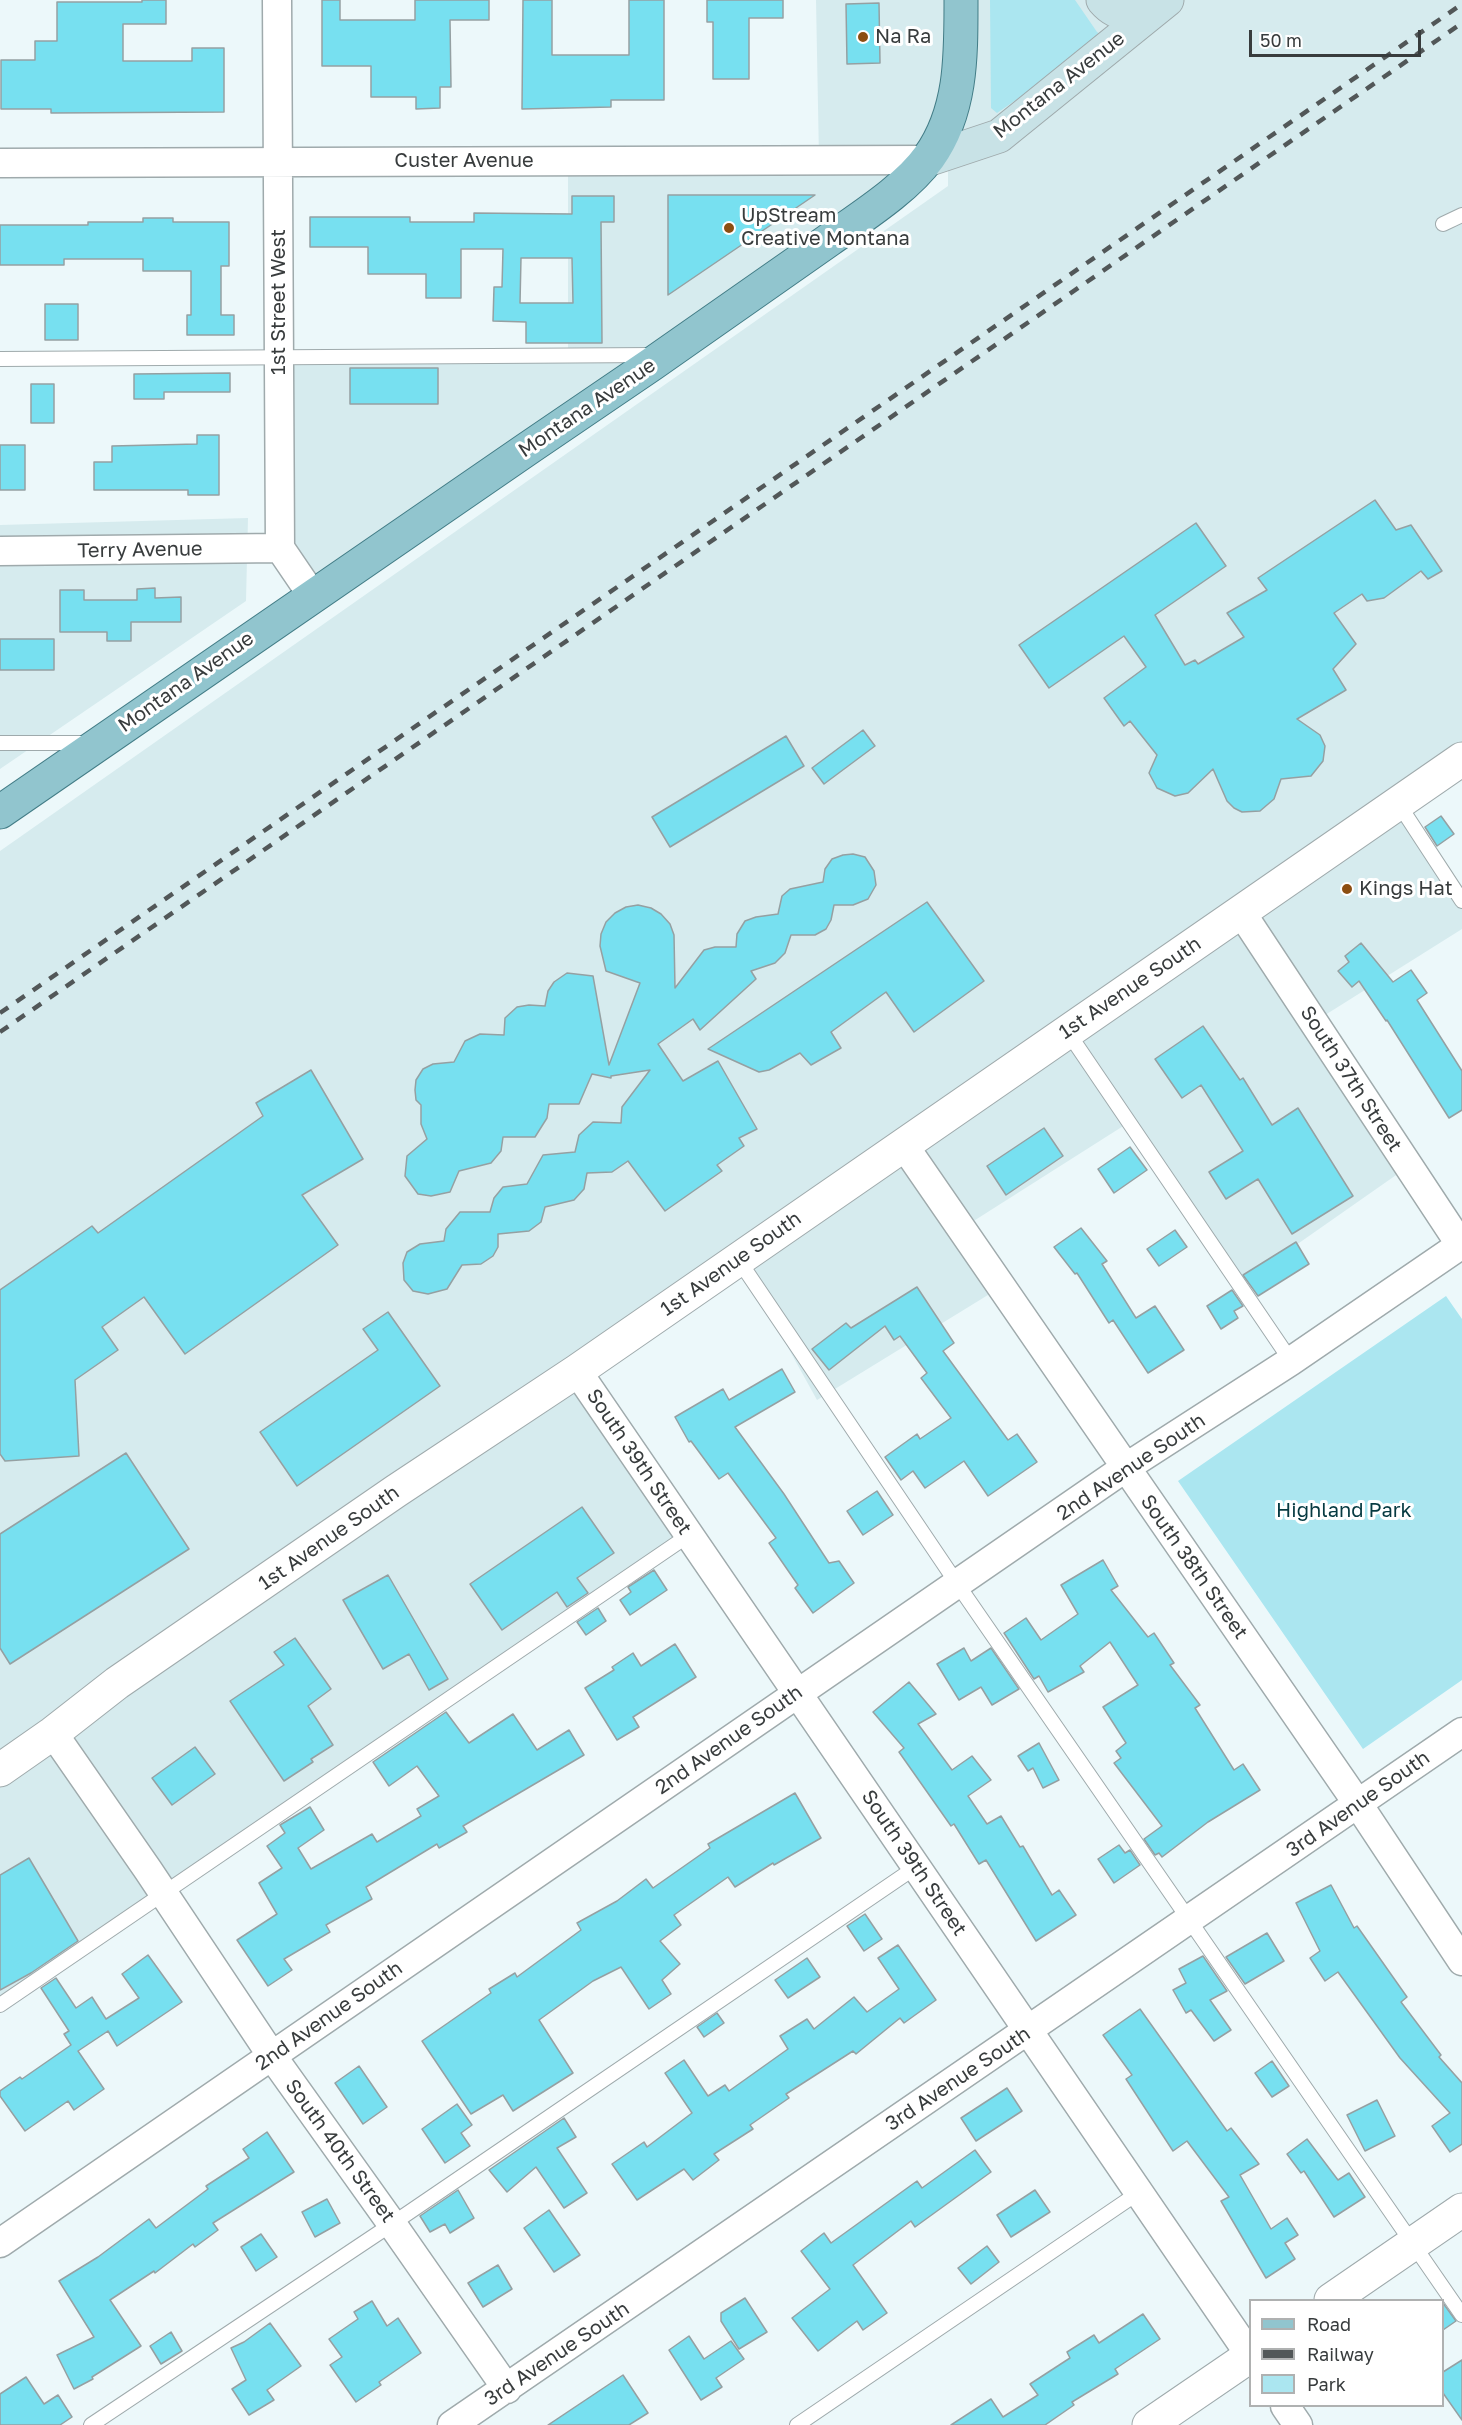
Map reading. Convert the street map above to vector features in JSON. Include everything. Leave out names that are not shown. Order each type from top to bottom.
[{"type":"main road","points":[[927,160],[942,138],[952,113],[959,78],[961,0]]},
{"type":"main road","points":[[1103,0],[1118,12],[1127,15],[1165,1]]},
{"type":"main road","name":"Montana Avenue","points":[[0,812],[312,595],[665,355],[847,227],[905,183],[927,160],[999,136],[1165,1]]},
{"type":"street","name":"1st Street West","points":[[277,0],[280,548]]},
{"type":"street","name":"Custer Avenue","points":[[0,163],[927,160]]},
{"type":"street","points":[[280,548],[312,595]]},
{"type":"street","name":"Terry Avenue","points":[[0,551],[280,548]]},
{"type":"street","name":"1st Avenue South","points":[[0,1770],[53,1733],[117,1683],[396,1491],[577,1371],[1462,759]]},
{"type":"street","name":"South 37th Street","points":[[1240,912],[1462,1245]]},
{"type":"street","name":"South 38th Street","points":[[903,1144],[1359,1804],[1462,1961]]},
{"type":"street","name":"2nd Avenue South","points":[[0,2243],[1125,1468],[1291,1361],[1462,1245]]},
{"type":"street","name":"South 39th Street","points":[[577,1371],[1249,2352]]},
{"type":"street","name":"3rd Avenue South","points":[[452,2425],[1462,1732]]},
{"type":"street","name":"South 40th Street","points":[[53,1733],[272,2056],[507,2389]]},
{"type":"street","points":[[1334,2299],[1462,2210]]},
{"type":"street","points":[[1149,2425],[1249,2356]]},
{"type":"street","points":[[1286,2407],[1298,2425]]},
{"type":"lane","points":[[1443,224],[1462,215]]},
{"type":"lane","points":[[0,359],[665,355]]},
{"type":"lane","points":[[0,744],[98,743]]},
{"type":"lane","points":[[1398,803],[1462,901]]},
{"type":"lane","points":[[1067,1031],[1291,1361]]},
{"type":"lane","points":[[738,1259],[958,1585],[1462,2315]]},
{"type":"lane","points":[[0,2005],[689,1535]]},
{"type":"lane","points":[[91,2425],[392,2224],[916,1867]]},
{"type":"lane","points":[[797,2425],[1138,2193]]},
{"type":"shaded area","points":[[816,0],[1462,0],[1462,759],[1398,803],[1462,901],[1462,929],[1314,1022],[1409,1166],[1239,1285],[1128,1123],[961,1229],[1001,1287],[817,1400],[739,1259],[577,1371],[689,1535],[0,2007],[0,851],[948,186],[948,108],[927,160],[312,595],[280,548],[280,358],[568,356],[568,173],[819,159]]},
{"type":"shaded area","points":[[248,518],[246,601],[0,769],[0,525]]},
{"type":"green space","points":[[990,0],[1075,0],[1097,32],[1106,38],[997,113],[991,108]]},
{"type":"green space","name":"Highland Park","points":[[1446,1296],[1462,1319],[1462,1680],[1363,1749],[1178,1481]]},
{"type":"building","points":[[142,0],[166,0],[166,24],[123,24],[123,61],[192,61],[192,48],[224,48],[224,112],[51,113],[51,109],[1,109],[1,60],[35,60],[35,41],[57,41],[57,2],[142,2]]},
{"type":"building","points":[[322,0],[340,0],[340,20],[415,20],[415,0],[489,0],[489,20],[450,20],[451,87],[440,87],[440,108],[416,109],[416,97],[371,97],[371,66],[322,66]]},
{"type":"building","points":[[523,0],[552,0],[552,55],[629,55],[629,0],[664,0],[664,100],[611,100],[611,107],[522,109]]},
{"type":"building","points":[[707,0],[783,0],[783,18],[749,18],[749,79],[713,79],[713,22],[707,22]]},
{"type":"building","points":[[879,3],[880,63],[847,64],[846,4]]},
{"type":"building","points":[[668,195],[815,195],[668,295]]},
{"type":"building","points":[[572,196],[614,196],[614,222],[601,222],[602,343],[526,343],[526,322],[493,321],[494,287],[502,287],[503,249],[461,249],[461,298],[426,298],[426,274],[368,274],[368,247],[310,247],[310,217],[410,217],[410,222],[474,222],[474,213],[572,214]],"holes":[[[521,258],[572,258],[573,303],[520,303]]]},
{"type":"building","points":[[143,218],[173,218],[173,222],[229,222],[229,266],[221,266],[221,315],[234,315],[234,335],[187,335],[187,315],[191,315],[191,271],[143,271],[143,259],[64,259],[64,265],[0,265],[0,225],[88,225],[88,222],[143,222]]},
{"type":"building","points":[[45,304],[78,304],[78,340],[45,340]]},
{"type":"building","points":[[350,368],[438,368],[438,404],[350,404]]},
{"type":"building","points":[[230,373],[230,392],[164,392],[164,399],[134,399],[134,374]]},
{"type":"building","points":[[31,384],[54,384],[54,423],[31,423]]},
{"type":"building","points":[[197,435],[219,435],[219,495],[188,495],[188,490],[94,490],[94,462],[112,462],[112,446],[197,444]]},
{"type":"building","points":[[0,445],[25,445],[25,490],[0,490]]},
{"type":"building","points":[[1375,500],[1396,530],[1411,525],[1442,571],[1428,579],[1421,571],[1384,598],[1367,601],[1362,594],[1334,613],[1356,644],[1333,669],[1346,690],[1297,719],[1320,735],[1325,746],[1323,761],[1311,776],[1281,779],[1274,799],[1260,811],[1242,812],[1234,808],[1227,801],[1213,769],[1188,793],[1175,796],[1157,788],[1149,773],[1157,755],[1130,721],[1124,726],[1104,698],[1146,667],[1124,636],[1049,688],[1019,645],[1196,523],[1226,566],[1155,615],[1185,665],[1195,660],[1198,664],[1244,637],[1227,613],[1267,590],[1258,578]]},
{"type":"building","points":[[155,588],[155,598],[181,597],[181,622],[131,622],[131,641],[107,641],[107,632],[60,632],[60,590],[84,590],[84,600],[137,600],[137,589]]},
{"type":"building","points":[[0,639],[54,639],[54,670],[0,670]]},
{"type":"building","points":[[863,730],[875,746],[824,784],[812,768]]},
{"type":"building","points":[[786,736],[804,766],[670,847],[652,817]]},
{"type":"building","points":[[1441,816],[1454,834],[1437,846],[1425,827]]},
{"type":"building","points":[[853,854],[865,857],[874,871],[876,885],[868,899],[853,905],[834,905],[831,920],[826,929],[815,935],[791,935],[785,953],[775,963],[751,971],[756,979],[700,1030],[693,1019],[658,1044],[683,1081],[718,1061],[757,1129],[739,1138],[744,1146],[717,1165],[722,1171],[665,1211],[628,1161],[612,1172],[587,1173],[584,1189],[574,1200],[545,1207],[541,1222],[529,1231],[498,1234],[498,1247],[493,1256],[481,1264],[462,1265],[447,1289],[428,1294],[413,1291],[404,1280],[403,1263],[407,1252],[420,1244],[444,1241],[446,1229],[460,1212],[490,1212],[494,1198],[503,1187],[527,1184],[543,1155],[575,1152],[579,1135],[593,1122],[621,1123],[622,1107],[650,1070],[611,1076],[611,1078],[592,1074],[579,1104],[549,1104],[547,1118],[535,1137],[503,1137],[501,1151],[491,1163],[459,1171],[450,1192],[431,1196],[418,1194],[405,1176],[407,1156],[427,1139],[421,1124],[421,1105],[416,1100],[415,1090],[416,1080],[423,1069],[433,1064],[454,1062],[465,1041],[480,1034],[504,1035],[505,1018],[517,1007],[545,1006],[548,991],[554,982],[567,973],[593,976],[609,1065],[640,983],[606,971],[600,946],[601,934],[606,922],[615,913],[626,907],[638,905],[651,908],[661,914],[670,924],[674,935],[675,988],[704,950],[715,947],[736,947],[737,934],[745,921],[778,914],[782,896],[790,889],[823,882],[825,869],[832,859]]},
{"type":"building","points":[[927,902],[984,981],[914,1032],[886,992],[831,1032],[841,1048],[811,1065],[800,1053],[769,1070],[759,1072],[708,1049]]},
{"type":"building","points":[[1361,943],[1393,982],[1411,970],[1427,993],[1417,1000],[1462,1071],[1462,1110],[1449,1118],[1387,1020],[1359,981],[1352,987],[1338,971],[1349,962],[1345,956]]},
{"type":"building","points":[[1203,1026],[1240,1080],[1243,1078],[1272,1125],[1298,1108],[1353,1196],[1292,1234],[1258,1179],[1226,1199],[1209,1172],[1243,1151],[1201,1085],[1182,1098],[1155,1059]]},
{"type":"building","points":[[311,1070],[363,1159],[302,1195],[338,1245],[185,1354],[144,1297],[102,1327],[118,1350],[75,1380],[79,1456],[5,1461],[0,1454],[0,1290],[92,1226],[98,1233],[263,1116],[256,1103]]},
{"type":"building","points":[[1044,1128],[1063,1156],[1006,1195],[987,1166]]},
{"type":"building","points":[[1130,1147],[1147,1170],[1114,1193],[1098,1169]]},
{"type":"building","points":[[1081,1228],[1107,1261],[1102,1264],[1136,1318],[1155,1306],[1184,1350],[1148,1373],[1113,1320],[1109,1323],[1077,1273],[1075,1274],[1054,1247]]},
{"type":"building","points":[[1175,1230],[1187,1247],[1159,1266],[1147,1249]]},
{"type":"building","points":[[1296,1242],[1309,1264],[1258,1296],[1243,1275]]},
{"type":"building","points":[[917,1287],[954,1343],[943,1351],[1008,1440],[1017,1434],[1037,1462],[988,1496],[964,1461],[925,1488],[913,1471],[901,1480],[885,1457],[917,1434],[920,1439],[951,1418],[921,1378],[927,1373],[900,1336],[894,1340],[885,1326],[829,1370],[812,1349],[846,1323],[851,1328]]},
{"type":"building","points":[[1232,1290],[1243,1306],[1234,1311],[1238,1318],[1221,1329],[1207,1306]]},
{"type":"building","points":[[388,1312],[440,1386],[297,1486],[260,1432],[378,1350],[363,1329]]},
{"type":"building","points":[[782,1369],[795,1392],[735,1427],[784,1494],[829,1563],[839,1561],[854,1583],[813,1613],[795,1588],[798,1585],[769,1543],[776,1538],[728,1473],[719,1479],[691,1441],[689,1442],[675,1417],[723,1389],[729,1400]]},
{"type":"building","points":[[126,1453],[189,1549],[10,1664],[0,1648],[0,1534]]},
{"type":"building","points":[[877,1491],[893,1515],[863,1535],[847,1511]]},
{"type":"building","points":[[582,1507],[614,1553],[577,1578],[588,1593],[567,1607],[557,1592],[502,1630],[470,1584]]},
{"type":"building","points":[[1103,1560],[1118,1586],[1111,1590],[1148,1637],[1154,1633],[1174,1663],[1170,1665],[1200,1705],[1195,1708],[1234,1770],[1243,1764],[1260,1790],[1208,1822],[1162,1857],[1159,1853],[1155,1855],[1144,1839],[1162,1826],[1114,1763],[1121,1758],[1116,1751],[1126,1743],[1103,1707],[1138,1685],[1110,1642],[1080,1666],[1084,1672],[1048,1692],[1039,1676],[1034,1679],[1004,1633],[1026,1618],[1041,1640],[1078,1614],[1061,1585]]},
{"type":"building","points":[[654,1570],[667,1590],[630,1615],[620,1600],[631,1592],[628,1587]]},
{"type":"building","points":[[388,1575],[448,1679],[429,1690],[409,1654],[383,1669],[343,1600]]},
{"type":"building","points":[[598,1608],[606,1621],[586,1635],[577,1622]]},
{"type":"building","points":[[295,1638],[331,1689],[308,1706],[333,1745],[311,1759],[313,1762],[284,1781],[230,1701],[284,1665],[274,1652]]},
{"type":"building","points":[[675,1644],[696,1677],[633,1717],[639,1727],[617,1740],[585,1688],[614,1670],[612,1667],[633,1653],[641,1666]]},
{"type":"building","points":[[964,1648],[971,1661],[991,1648],[1019,1689],[992,1705],[981,1687],[959,1700],[937,1664]]},
{"type":"building","points":[[909,1682],[936,1714],[918,1724],[952,1770],[972,1756],[991,1780],[968,1796],[987,1824],[1001,1816],[1020,1847],[1023,1846],[1052,1895],[1059,1890],[1076,1915],[1036,1941],[986,1860],[979,1864],[954,1824],[951,1826],[899,1752],[904,1748],[873,1712]]},
{"type":"building","points":[[446,1712],[469,1743],[513,1714],[537,1750],[569,1730],[584,1755],[463,1826],[467,1832],[439,1848],[437,1844],[366,1887],[372,1899],[326,1925],[330,1932],[284,1959],[292,1970],[268,1986],[237,1940],[277,1914],[259,1883],[282,1868],[267,1846],[285,1833],[280,1825],[310,1807],[324,1830],[298,1848],[311,1869],[372,1834],[377,1842],[421,1816],[417,1809],[439,1796],[417,1766],[389,1786],[373,1762]]},
{"type":"building","points":[[1039,1743],[1059,1780],[1043,1788],[1033,1768],[1028,1771],[1018,1756]]},
{"type":"building","points":[[195,1747],[215,1774],[172,1805],[152,1778]]},
{"type":"building","points":[[795,1793],[821,1838],[774,1865],[773,1863],[735,1887],[728,1877],[674,1915],[681,1925],[660,1941],[680,1964],[662,1980],[671,1994],[649,2009],[621,1967],[593,1981],[539,2020],[573,2073],[513,2111],[503,2095],[471,2114],[422,2041],[491,1993],[489,1989],[515,1973],[517,1977],[581,1930],[577,1923],[617,1901],[646,1879],[653,1888],[710,1848],[708,1844]]},
{"type":"building","points":[[1119,1845],[1125,1853],[1130,1850],[1140,1865],[1114,1883],[1098,1859]]},
{"type":"building","points":[[29,1858],[78,1941],[31,1973],[0,1990],[0,1875]]},
{"type":"building","points":[[1331,1885],[1354,1928],[1357,1926],[1407,1997],[1401,2002],[1441,2055],[1439,2057],[1462,2083],[1462,2144],[1450,2152],[1432,2126],[1450,2113],[1400,2058],[1338,1972],[1325,1981],[1310,1958],[1320,1951],[1296,1903]]},
{"type":"building","points":[[865,1914],[882,1939],[864,1951],[847,1926]]},
{"type":"building","points":[[1267,1933],[1284,1961],[1245,1984],[1226,1957]]},
{"type":"building","points":[[898,1945],[936,2000],[904,2023],[900,2018],[856,2054],[853,2051],[786,2094],[789,2098],[750,2125],[753,2129],[714,2154],[719,2160],[693,2180],[684,2169],[637,2200],[612,2164],[644,2142],[647,2147],[692,2113],[665,2073],[684,2060],[708,2096],[725,2085],[729,2091],[788,2049],[780,2036],[807,2019],[814,2029],[854,1997],[867,2012],[899,1989],[878,1958]]},
{"type":"building","points":[[148,1955],[182,2002],[117,2046],[108,2031],[78,2051],[104,2089],[74,2110],[68,2101],[25,2131],[0,2096],[0,2091],[20,2077],[22,2079],[71,2045],[64,2034],[69,2031],[41,1988],[56,1978],[76,2008],[92,1997],[106,2019],[139,1998],[122,1974]]},
{"type":"building","points":[[1203,1956],[1227,1991],[1210,2000],[1231,2030],[1214,2041],[1191,2010],[1186,2013],[1173,1990],[1186,1983],[1179,1969]]},
{"type":"building","points":[[807,1958],[820,1977],[788,1998],[775,1980]]},
{"type":"building","points":[[1140,2009],[1227,2131],[1231,2128],[1259,2164],[1240,2175],[1271,2229],[1287,2218],[1298,2235],[1285,2243],[1295,2259],[1266,2278],[1221,2201],[1229,2197],[1187,2141],[1173,2151],[1126,2079],[1132,2075],[1103,2035]]},
{"type":"building","points":[[717,2013],[724,2023],[704,2037],[697,2027]]},
{"type":"building","points":[[1272,2061],[1289,2086],[1272,2097],[1255,2073]]},
{"type":"building","points":[[359,2066],[387,2107],[363,2124],[335,2083]]},
{"type":"building","points":[[1007,2088],[1022,2111],[976,2141],[961,2118]]},
{"type":"building","points":[[1377,2100],[1395,2136],[1365,2151],[1347,2115]]},
{"type":"building","points":[[457,2104],[472,2125],[461,2133],[470,2146],[445,2163],[422,2129]]},
{"type":"building","points":[[564,2118],[576,2137],[557,2148],[587,2193],[564,2208],[536,2167],[507,2192],[489,2170]]},
{"type":"building","points":[[267,2132],[294,2172],[213,2223],[218,2230],[195,2247],[193,2244],[155,2273],[154,2271],[110,2300],[141,2346],[92,2377],[93,2379],[74,2389],[57,2355],[94,2337],[59,2281],[98,2257],[149,2219],[156,2228],[208,2189],[206,2186],[249,2158],[243,2149]]},
{"type":"building","points":[[1307,2139],[1338,2180],[1349,2173],[1365,2197],[1334,2217],[1304,2171],[1301,2173],[1287,2154]]},
{"type":"building","points":[[975,2150],[991,2172],[915,2227],[911,2221],[853,2265],[887,2313],[863,2330],[857,2321],[818,2351],[792,2318],[830,2289],[801,2251],[824,2233],[831,2243],[917,2181],[922,2188]]},
{"type":"building","points":[[458,2190],[474,2218],[450,2233],[445,2224],[430,2232],[420,2216]]},
{"type":"building","points":[[1035,2190],[1050,2212],[1011,2237],[997,2215]]},
{"type":"building","points":[[327,2199],[340,2223],[315,2237],[302,2212]]},
{"type":"building","points":[[549,2210],[580,2255],[554,2272],[524,2228]]},
{"type":"building","points":[[261,2234],[277,2257],[256,2271],[241,2247]]},
{"type":"building","points":[[987,2246],[999,2262],[971,2284],[958,2268]]},
{"type":"building","points":[[498,2265],[512,2289],[483,2307],[468,2283]]},
{"type":"building","points":[[745,2298],[767,2332],[739,2349],[721,2321],[721,2313]]},
{"type":"building","points":[[372,2301],[387,2326],[398,2318],[421,2353],[379,2382],[381,2385],[356,2402],[330,2365],[342,2357],[329,2339],[358,2319],[354,2312]]},
{"type":"building","points":[[1444,2304],[1456,2321],[1444,2329]]},
{"type":"building","points":[[1143,2314],[1160,2339],[1115,2369],[1118,2374],[1072,2402],[1074,2405],[1045,2425],[951,2425],[991,2399],[1003,2417],[1038,2395],[1030,2384],[1070,2358],[1067,2352],[1094,2335],[1099,2343]]},
{"type":"building","points":[[270,2323],[301,2366],[267,2390],[274,2400],[249,2415],[232,2389],[246,2380],[231,2348],[244,2342]]},
{"type":"building","points":[[171,2332],[182,2351],[161,2364],[150,2346]]},
{"type":"building","points":[[689,2336],[704,2359],[731,2341],[744,2359],[716,2378],[722,2387],[701,2400],[669,2350]]},
{"type":"building","points":[[1462,2360],[1462,2420],[1444,2394],[1444,2371]]},
{"type":"building","points":[[623,2375],[648,2413],[629,2425],[548,2425]]},
{"type":"building","points":[[26,2377],[44,2404],[58,2395],[72,2417],[60,2425],[0,2425],[0,2394]]},
{"type":"railway","points":[[0,1013],[1462,4]]},
{"type":"railway","points":[[0,1032],[1462,23]]},
{"type":"place","name":"Na Ra","points":[[863,37]]},
{"type":"place","name":"UpStream Creative Montana","points":[[729,228]]},
{"type":"place","name":"Kings Hat","points":[[1347,889]]}]
